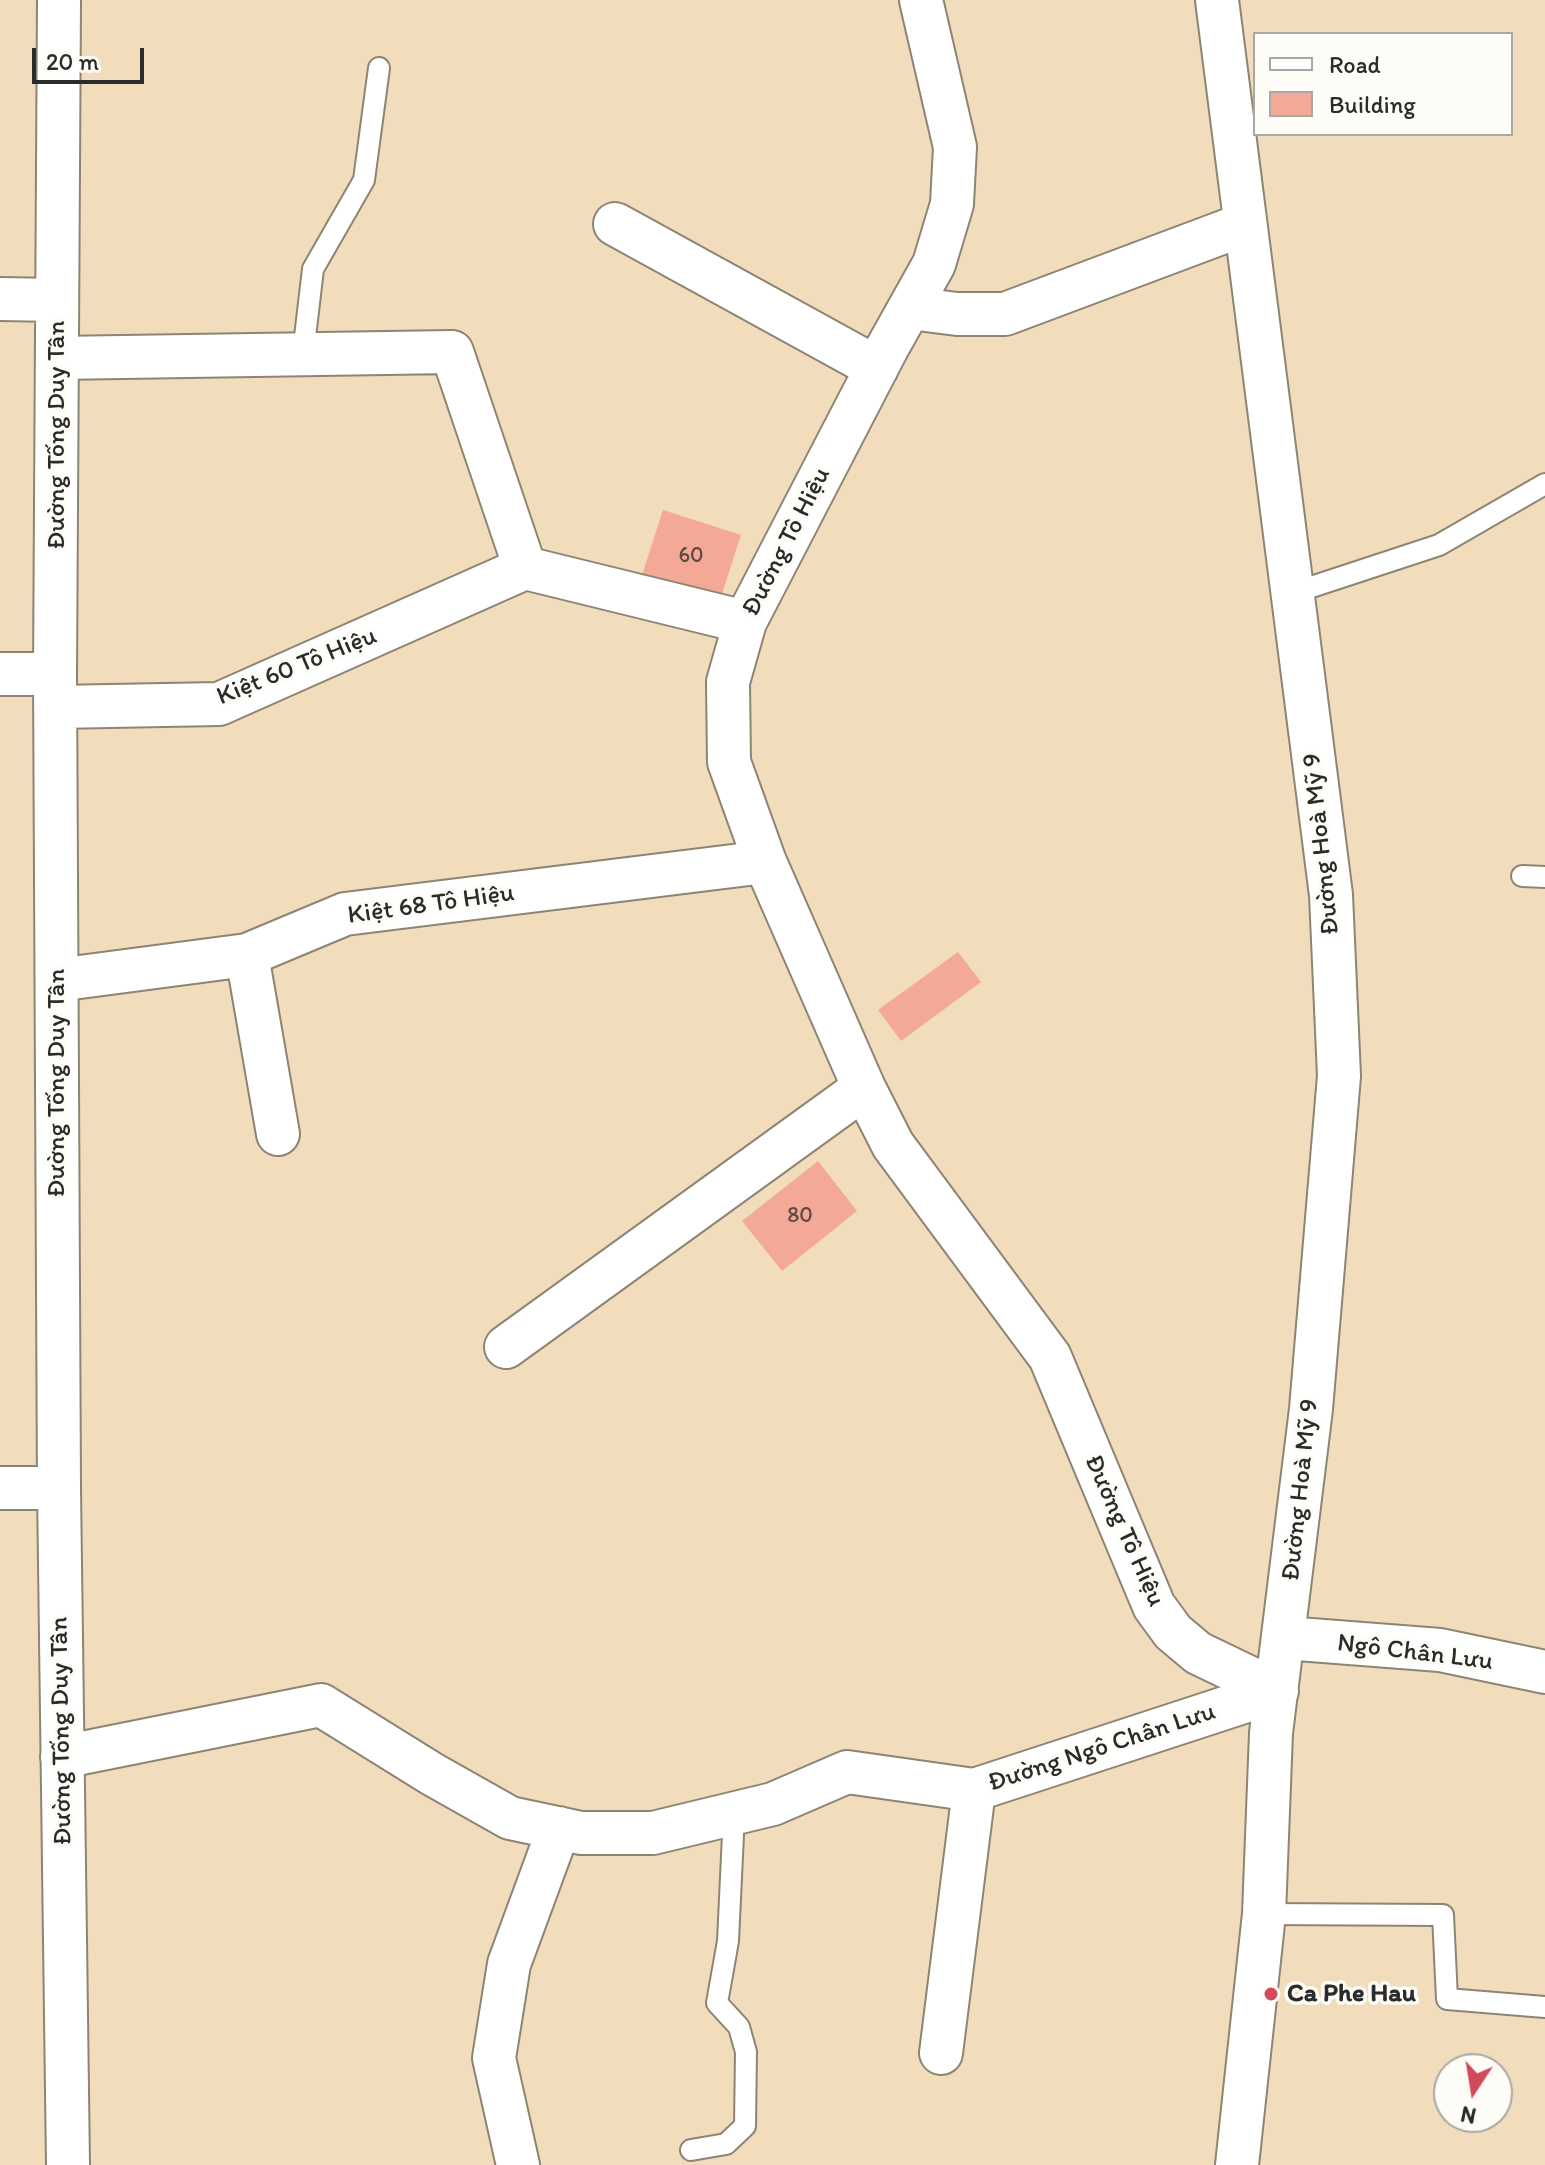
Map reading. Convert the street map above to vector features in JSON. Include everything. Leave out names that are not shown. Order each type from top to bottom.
[{"type":"street","name":"Đường Tống Duy Tân","points":[[59,0],[55,690],[59,1488],[68,2165]]},
{"type":"street","name":"Đường Tô Hiệu","points":[[921,0],[955,147],[952,204],[934,264],[745,622],[728,682],[729,762],[765,862],[864,1088],[893,1145],[1050,1357],[1154,1606],[1173,1632],[1198,1653],[1277,1691]]},
{"type":"street","name":"Đường Hoà Mỹ 9","points":[[1217,0],[1331,895],[1339,1076],[1311,1409],[1277,1691]]},
{"type":"street","points":[[615,224],[877,368]]},
{"type":"street","points":[[910,308],[957,314],[1005,314],[1245,224]]},
{"type":"street","points":[[0,299],[57,300]]},
{"type":"street","points":[[57,358],[452,352],[525,568],[745,622]]},
{"type":"street","name":"Kiệt 60 Tô Hiệu","points":[[0,674],[55,690],[219,704],[525,568]]},
{"type":"street","name":"Kiệt 68 Tô Hiệu","points":[[57,980],[247,955],[345,914],[765,862]]},
{"type":"street","points":[[247,955],[278,1134]]},
{"type":"street","points":[[506,1347],[864,1088]]},
{"type":"street","points":[[0,1488],[59,1488]]},
{"type":"street","name":"Ngô Chân Lưu","points":[[1285,1638],[1440,1650],[1545,1672]]},
{"type":"street","points":[[1237,2165],[1264,1914],[1271,1733],[1277,1691]]},
{"type":"street","name":"Đường Ngô Chân Lưu","points":[[62,1757],[321,1705],[510,1818],[581,1833],[653,1833],[773,1804],[847,1772],[974,1790],[1277,1691]]},
{"type":"street","points":[[941,2053],[974,1790]]},
{"type":"street","points":[[518,2165],[494,2058],[509,1964],[559,1828]]},
{"type":"lane","points":[[303,354],[313,269],[364,180],[379,68]]},
{"type":"lane","points":[[1293,593],[1439,545],[1545,484]]},
{"type":"lane","points":[[1522,876],[1545,877]]},
{"type":"lane","points":[[691,2150],[726,2144],[745,2126],[746,2052],[739,2027],[717,2003],[728,1941],[734,1813]]},
{"type":"lane","points":[[1264,1914],[1443,1915],[1447,1999],[1545,2007]]},
{"type":"building","points":[[663,510],[741,535],[719,603],[641,578]]},
{"type":"building","points":[[958,952],[981,982],[901,1041],[878,1010]]},
{"type":"building","points":[[818,1161],[857,1211],[782,1271],[742,1221]]},
{"type":"place","name":"Ca Phe Hau","points":[[1271,1994]]}]
